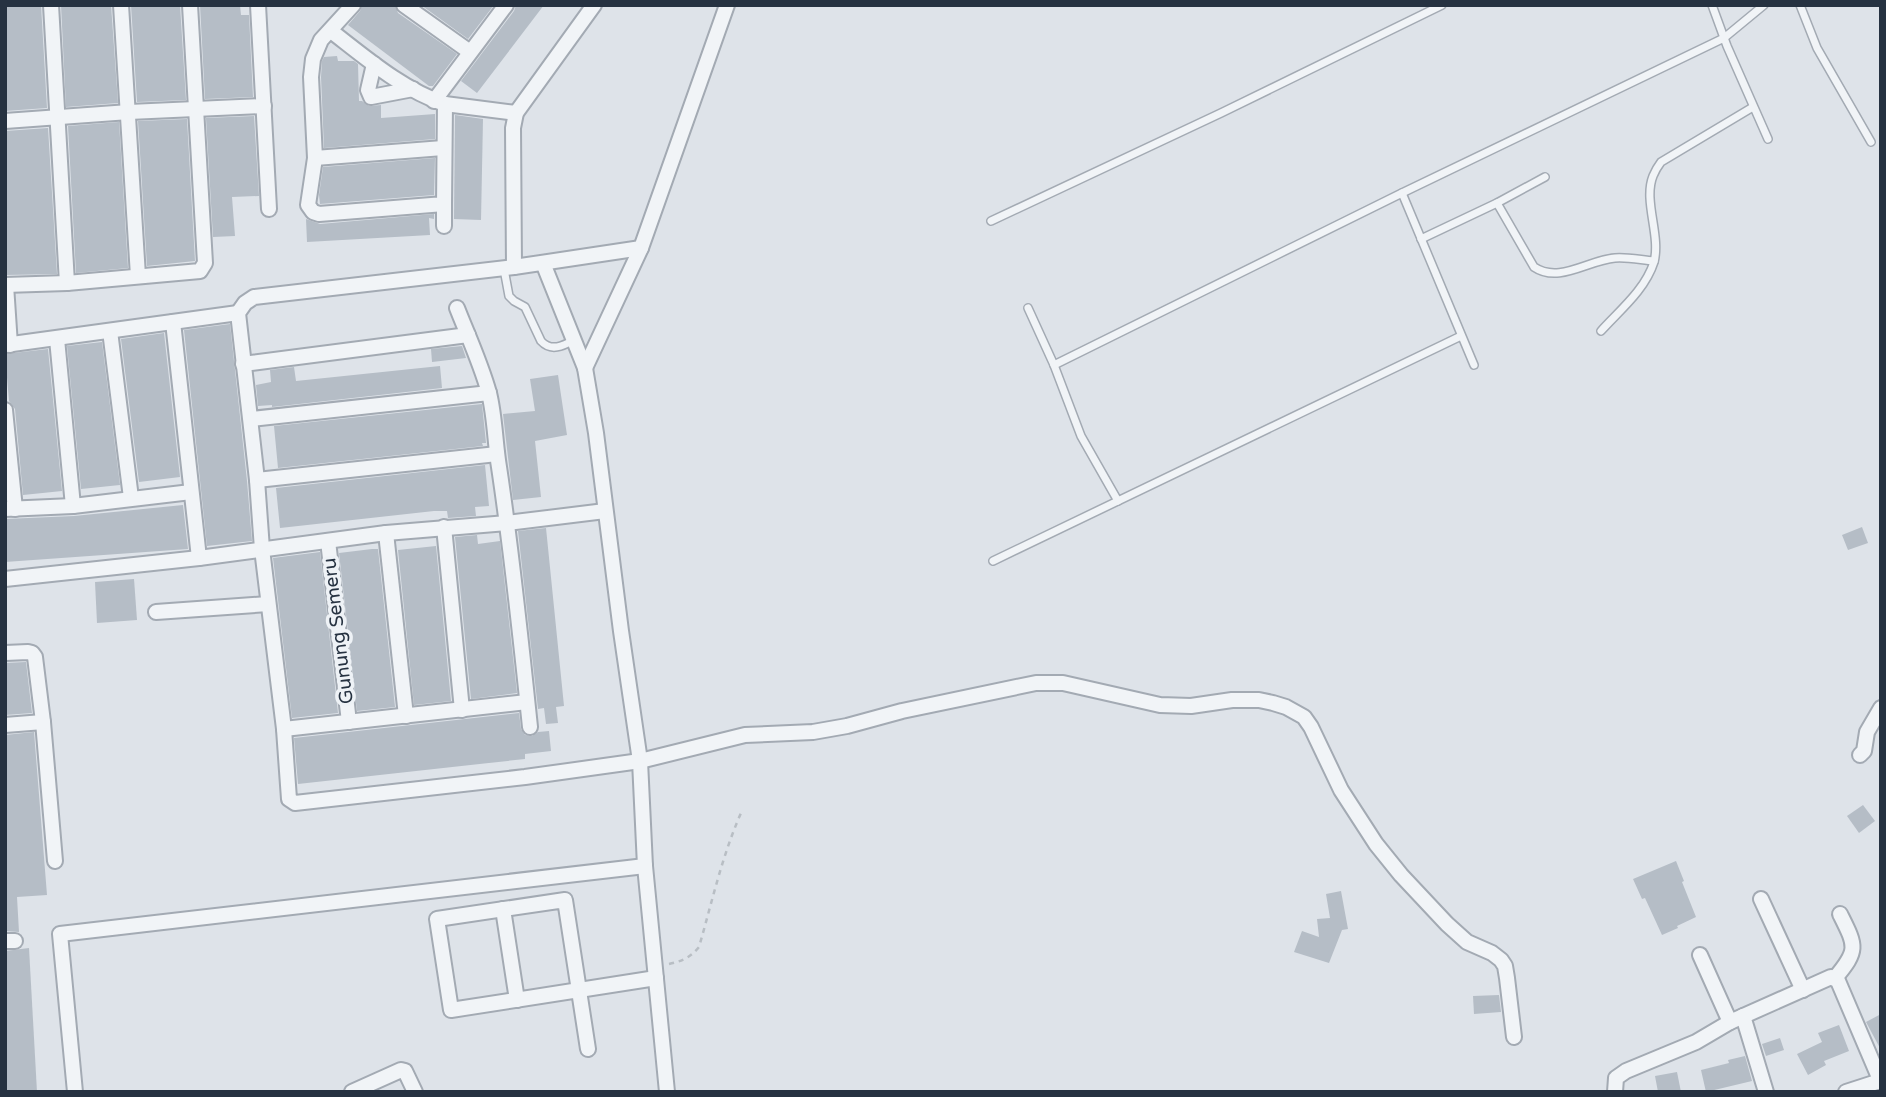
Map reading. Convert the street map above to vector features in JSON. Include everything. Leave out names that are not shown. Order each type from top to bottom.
[{"type":"street","points":[[51,5],[67,283]]},
{"type":"street","points":[[121,5],[138,276]]},
{"type":"street","points":[[190,5],[204,268],[200,271],[6,289],[8,345],[238,313]]},
{"type":"street","points":[[258,5],[270,209]]},
{"type":"street","points":[[353,5],[321,40],[313,59],[315,159],[308,205],[316,214],[444,204]]},
{"type":"street","points":[[404,5],[470,52]]},
{"type":"street","points":[[444,226],[440,103],[470,52],[505,5]]},
{"type":"street","points":[[509,267],[513,128],[516,113],[594,5]]},
{"type":"street","points":[[585,368],[641,248],[727,5]]},
{"type":"street","points":[[331,31],[374,64],[440,103],[516,113]]},
{"type":"street","points":[[374,64],[368,90],[371,97],[413,89]]},
{"type":"street","points":[[5,121],[264,106]]},
{"type":"street","points":[[315,159],[443,148]]},
{"type":"street","points":[[641,248],[543,263],[254,297],[245,303],[238,313],[268,604],[284,729],[287,796],[295,803],[640,761],[745,735],[813,732],[847,726],[902,711],[1036,683],[1063,683],[1160,705],[1191,706],[1232,700],[1259,700],[1286,707],[1304,717],[1347,799],[1401,876],[1467,942],[1501,960],[1505,966],[1514,1037]]},
{"type":"street","points":[[543,263],[585,368],[640,761],[645,866],[667,1092]]},
{"type":"street","points":[[457,308],[489,393],[530,727]]},
{"type":"street","points":[[173,322],[199,558]]},
{"type":"street","points":[[110,331],[131,498]]},
{"type":"street","points":[[243,364],[468,335]]},
{"type":"street","points":[[57,339],[73,506]]},
{"type":"street","points":[[251,419],[489,393]]},
{"type":"street","points":[[5,410],[10,509],[73,506],[191,492]]},
{"type":"street","points":[[257,481],[496,454]]},
{"type":"street","points":[[5,579],[199,558],[386,533],[606,511]]},
{"type":"street","points":[[444,527],[462,710]]},
{"type":"street","points":[[386,533],[406,716]]},
{"type":"street","name":"Gunung Semeru","points":[[328,541],[349,722]]},
{"type":"street","points":[[156,612],[268,604]]},
{"type":"street","points":[[5,653],[28,652],[33,655],[43,722],[55,861]]},
{"type":"street","points":[[284,729],[527,702]]},
{"type":"street","points":[[1860,755],[1864,751],[1867,732],[1881,708]]},
{"type":"street","points":[[5,724],[43,722]]},
{"type":"street","points":[[75,1092],[60,934],[645,866]]},
{"type":"street","points":[[1761,899],[1802,990]]},
{"type":"street","points":[[588,1049],[579,990],[565,900],[437,919],[451,1010],[579,990],[656,972]]},
{"type":"street","points":[[503,909],[517,1000]]},
{"type":"street","points":[[1835,978],[1853,953],[1848,930],[1840,914]]},
{"type":"street","points":[[1700,955],[1737,1019],[1766,1092]]},
{"type":"street","points":[[1615,1092],[1616,1078],[1626,1071],[1696,1042],[1737,1019],[1831,977],[1838,981],[1880,1082],[1846,1092]]},
{"type":"street","points":[[352,1092],[401,1070],[405,1071],[415,1092]]},
{"type":"lane","points":[[991,221],[1222,113],[1442,5]]},
{"type":"lane","points":[[1712,5],[1768,139]]},
{"type":"lane","points":[[1054,365],[1724,38],[1764,5]]},
{"type":"lane","points":[[1800,5],[1817,48],[1871,142]]},
{"type":"lane","points":[[1601,331],[1637,293],[1654,261],[1656,248],[1651,180],[1657,168],[1667,157],[1753,107]]},
{"type":"lane","points":[[1421,239],[1545,177]]},
{"type":"lane","points":[[1402,193],[1474,365]]},
{"type":"lane","points":[[1497,203],[1534,267],[1542,272],[1553,274],[1616,258],[1654,261]]},
{"type":"lane","points":[[509,267],[509,296],[525,307],[544,345],[559,347],[574,340]]},
{"type":"lane","points":[[1028,308],[1054,365],[1081,436],[1118,501]]},
{"type":"lane","points":[[993,561],[1461,335]]},
{"type":"path","points":[[656,972],[693,956],[699,947],[719,872],[741,813]]},
{"type":"building","points":[[5,5],[41,5],[47,108],[5,111]]},
{"type":"building","points":[[61,5],[111,5],[118,103],[66,107]]},
{"type":"building","points":[[131,5],[180,5],[186,100],[137,102]]},
{"type":"building","points":[[200,5],[240,5],[241,15],[249,15],[253,97],[205,99]]},
{"type":"building","points":[[362,5],[395,5],[398,13],[457,54],[433,86],[429,86],[348,25]]},
{"type":"building","points":[[421,5],[494,5],[468,39]]},
{"type":"building","points":[[516,5],[544,5],[477,93],[461,81]]},
{"type":"building","points":[[337,56],[338,61],[354,61],[358,64],[359,101],[369,106],[381,105],[381,118],[435,114],[435,139],[324,148],[322,61],[324,57]]},
{"type":"building","points":[[455,115],[483,119],[481,220],[454,219]]},
{"type":"building","points":[[254,116],[259,196],[232,197],[235,236],[213,237],[206,118]]},
{"type":"building","points":[[187,119],[195,261],[147,266],[138,121]]},
{"type":"building","points":[[119,122],[128,268],[76,273],[68,126]]},
{"type":"building","points":[[48,128],[57,274],[5,275],[5,131]]},
{"type":"building","points":[[435,158],[434,195],[320,204],[323,167]]},
{"type":"building","points":[[434,214],[434,219],[429,218],[430,235],[307,242],[306,219],[320,224]]},
{"type":"building","points":[[230,324],[252,541],[207,546],[184,330]]},
{"type":"building","points":[[164,333],[180,477],[139,482],[121,339]]},
{"type":"building","points":[[102,342],[120,485],[81,489],[67,346]]},
{"type":"building","points":[[462,346],[466,358],[432,362],[431,349]]},
{"type":"building","points":[[48,349],[62,491],[23,495],[15,409],[9,401],[5,354]]},
{"type":"building","points":[[440,366],[442,388],[272,407],[258,406],[256,385],[271,382],[270,370],[294,367],[296,381]]},
{"type":"building","points":[[558,375],[567,435],[535,441],[541,497],[513,500],[503,414],[535,411],[530,379]]},
{"type":"building","points":[[482,404],[486,443],[482,443],[483,446],[278,468],[274,426]]},
{"type":"building","points":[[485,465],[489,506],[475,507],[476,516],[448,518],[447,511],[434,511],[280,528],[276,488]]},
{"type":"building","points":[[183,505],[188,549],[5,562],[5,519],[74,516]]},
{"type":"building","points":[[1862,527],[1868,543],[1848,550],[1842,535]]},
{"type":"building","points":[[546,528],[564,706],[556,707],[558,723],[546,724],[544,708],[538,709],[518,531]]},
{"type":"building","points":[[477,535],[478,544],[500,541],[517,693],[471,699],[455,537]]},
{"type":"building","points":[[436,546],[451,701],[414,705],[398,550]]},
{"type":"building","points":[[378,549],[395,707],[357,711],[339,553]]},
{"type":"building","points":[[320,552],[338,713],[292,718],[273,558]]},
{"type":"building","points":[[134,579],[137,620],[97,623],[95,582]]},
{"type":"building","points":[[26,662],[32,713],[5,715],[5,663]]},
{"type":"building","points":[[519,713],[521,729],[525,735],[532,736],[538,732],[549,731],[551,751],[525,754],[525,759],[298,784],[294,738]]},
{"type":"building","points":[[34,732],[47,895],[17,897],[19,932],[5,931],[5,735]]},
{"type":"building","points":[[1863,805],[1875,821],[1859,833],[1847,816]]},
{"type":"building","points":[[1676,861],[1696,917],[1662,935],[1633,879]]},
{"type":"building","points":[[1341,891],[1348,929],[1342,930],[1329,963],[1294,952],[1302,931],[1319,937],[1317,919],[1330,918],[1326,894]]},
{"type":"building","points":[[29,948],[37,1092],[5,1092],[5,951]]},
{"type":"building","points":[[1499,995],[1501,1012],[1474,1014],[1473,996]]},
{"type":"building","points":[[1881,1014],[1881,1050],[1866,1022]]},
{"type":"building","points":[[1839,1025],[1849,1051],[1824,1061],[1826,1065],[1808,1075],[1797,1054],[1822,1042],[1818,1033]]},
{"type":"building","points":[[1780,1038],[1784,1050],[1766,1056],[1762,1044]]},
{"type":"building","points":[[1745,1056],[1752,1081],[1706,1092],[1701,1070]]},
{"type":"building","points":[[1677,1072],[1681,1092],[1658,1092],[1655,1076]]}]
